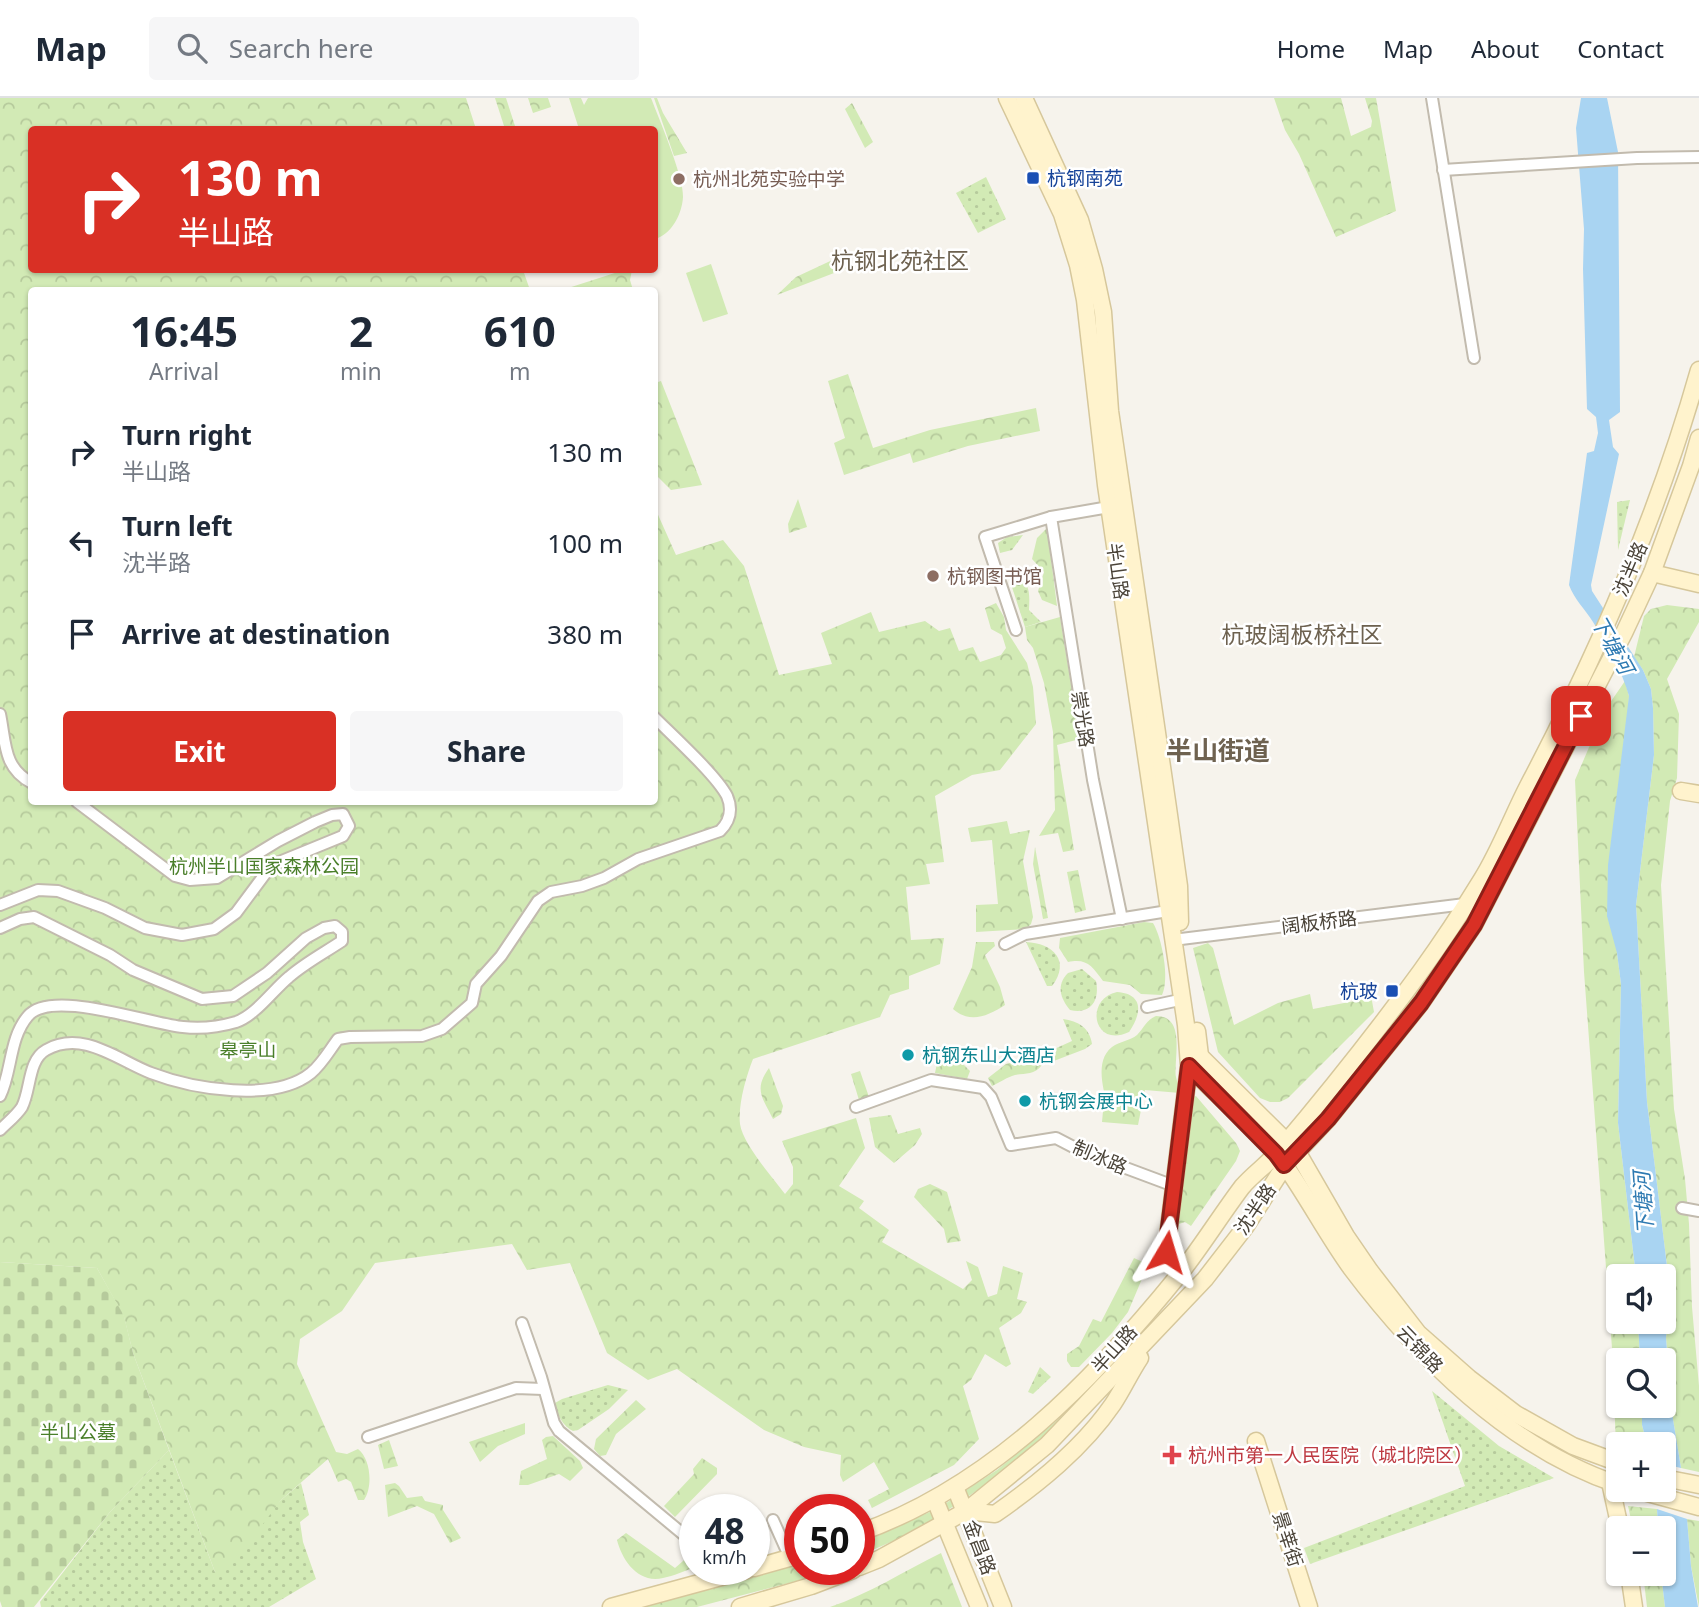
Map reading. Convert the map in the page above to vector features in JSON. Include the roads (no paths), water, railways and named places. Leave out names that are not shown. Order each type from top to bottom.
[{"type":"main road","name":"半山路","points":[[875,1526],[935,1500],[1042,1422],[1104,1363],[1181,1272],[1163,1259],[1194,1064],[1178,939],[1168,911],[1110,507],[1087,314],[1078,265],[1062,214],[1007,98]]},
{"type":"main road","name":"半山路","points":[[1024,98],[1080,220],[1103,312],[1110,411],[1179,886],[1178,939],[1194,1064]]},
{"type":"main road","name":"沈半路","points":[[1168,1319],[1205,1279],[1246,1226],[1286,1153],[1335,1083],[1421,971],[1490,865],[1570,707],[1632,568],[1666,478],[1699,370]]},
{"type":"main road","name":"沈半路","points":[[1181,1272],[1244,1185],[1328,1119],[1421,1003],[1474,925],[1652,573],[1699,438]]},
{"type":"main road","points":[[1652,573],[1699,584]]},
{"type":"main road","points":[[1681,791],[1699,794]]},
{"type":"main road","points":[[1194,1064],[1286,1153]]},
{"type":"main road","name":"云锦路","points":[[1286,1153],[1418,1333],[1469,1378],[1516,1414],[1573,1446],[1606,1458]]},
{"type":"main road","name":"云锦路","points":[[1286,1153],[1350,1266],[1400,1329],[1458,1388],[1535,1446],[1606,1479]]},
{"type":"main road","name":"半山路","points":[[966,1511],[995,1514],[1024,1494],[1065,1458],[1090,1434],[1112,1405],[1168,1319]]},
{"type":"main road","name":"半山路","points":[[875,1561],[966,1511],[1047,1446],[1168,1319]]},
{"type":"main road","name":"景莘街","points":[[1256,1441],[1310,1607]]},
{"type":"main road","name":"金昌路","points":[[955,1487],[1003,1607]]},
{"type":"main road","name":"金昌路","points":[[935,1500],[979,1607]]},
{"type":"main road","points":[[611,1607],[687,1585]]},
{"type":"main road","points":[[740,1607],[814,1585]]},
{"type":"main road","points":[[1631,1586],[1634,1607]]},
{"type":"street","points":[[1432,98],[1474,358]]},
{"type":"street","points":[[1443,170],[1699,156]]},
{"type":"street","points":[[1016,630],[985,537],[1051,517],[1110,507]]},
{"type":"street","name":"崇光路","points":[[1051,517],[1093,780],[1122,919]]},
{"type":"street","points":[[0,714],[10,764],[16,773],[28,780]]},
{"type":"street","points":[[0,1130],[21,1109],[34,1065],[40,1054],[50,1048],[84,1044],[114,1054],[151,1073],[181,1082],[210,1088],[256,1091],[296,1082],[310,1073],[338,1039],[422,1036],[442,1029],[472,1003],[476,984],[501,956],[527,916],[544,897],[551,892],[604,878],[638,859],[720,831],[729,822],[730,809],[722,789],[658,721]]},
{"type":"street","points":[[0,905],[38,890],[58,891],[105,908],[145,928],[182,935],[214,929],[236,913],[276,863],[343,836],[349,826],[343,814],[332,815],[278,841],[217,878],[190,880],[174,876],[81,805]]},
{"type":"street","name":"阔板桥路","points":[[1178,939],[1465,904]]},
{"type":"street","points":[[1005,944],[1025,934],[1168,911]]},
{"type":"street","points":[[0,928],[20,919],[34,917],[110,955],[133,970],[202,999],[233,996],[267,973],[315,932],[335,926],[342,932],[342,941],[288,977],[239,1021],[204,1027],[184,1027],[83,1007],[52,1004],[38,1008],[28,1015],[19,1031],[0,1097]]},
{"type":"street","points":[[1147,1007],[1184,999]]},
{"type":"street","name":"制冰路","points":[[856,1107],[931,1080],[983,1088],[991,1097],[1011,1146],[1056,1138],[1083,1152],[1174,1186]]},
{"type":"street","points":[[1682,1208],[1699,1211]]},
{"type":"street","points":[[522,1323],[559,1431],[679,1531]]},
{"type":"street","points":[[368,1437],[516,1388],[543,1389]]},
{"type":"street","points":[[773,1520],[784,1538]]},
{"type":"water","name":"下塘河","points":[[1581,98],[1607,98],[1618,152],[1620,412],[1609,420],[1613,447],[1619,454],[1591,585],[1592,591],[1643,670],[1651,689],[1654,755],[1636,905],[1647,1102],[1667,1264],[1635,1264],[1618,1123],[1621,984],[1617,953],[1607,916],[1608,865],[1629,696],[1609,648],[1569,585],[1587,453],[1594,451],[1598,433],[1596,417],[1587,409],[1584,229],[1576,128]]},
{"type":"water","points":[[1639,1334],[1666,1334],[1667,1348],[1639,1348]]},
{"type":"water","points":[[1642,1418],[1673,1418],[1675,1432],[1644,1432]]},
{"type":"water","points":[[1676,1437],[1681,1468],[1676,1467]]},
{"type":"water","points":[[1657,1509],[1687,1519],[1698,1607],[1665,1607],[1663,1586],[1676,1586],[1676,1516],[1657,1516]]},
{"type":"place","name":"杭钢南苑","points":[[1033,178]]},
{"type":"place","name":"杭州北苑实验中学","points":[[679,179]]},
{"type":"place","name":"杭钢图书馆","points":[[933,576]]},
{"type":"place","name":"杭玻","points":[[1392,991]]},
{"type":"place","name":"杭钢东山大酒店","points":[[908,1055]]},
{"type":"place","name":"杭钢会展中心","points":[[1025,1101]]},
{"type":"place","name":"杭州市第一人民医院（城北院区）","points":[[1172,1455]]},
{"type":"district","name":"杭钢北苑社区","points":[[900,261]]},
{"type":"district","name":"杭玻阔板桥社区","points":[[1302,635]]},
{"type":"district","name":"半山街道","points":[[1218,751]]},
{"type":"park label","name":"杭州半山国家森林公园","points":[[264,866]]},
{"type":"park label","name":"皋亭山","points":[[248,1050]]},
{"type":"park label","name":"半山公墓","points":[[78,1432]]}]
